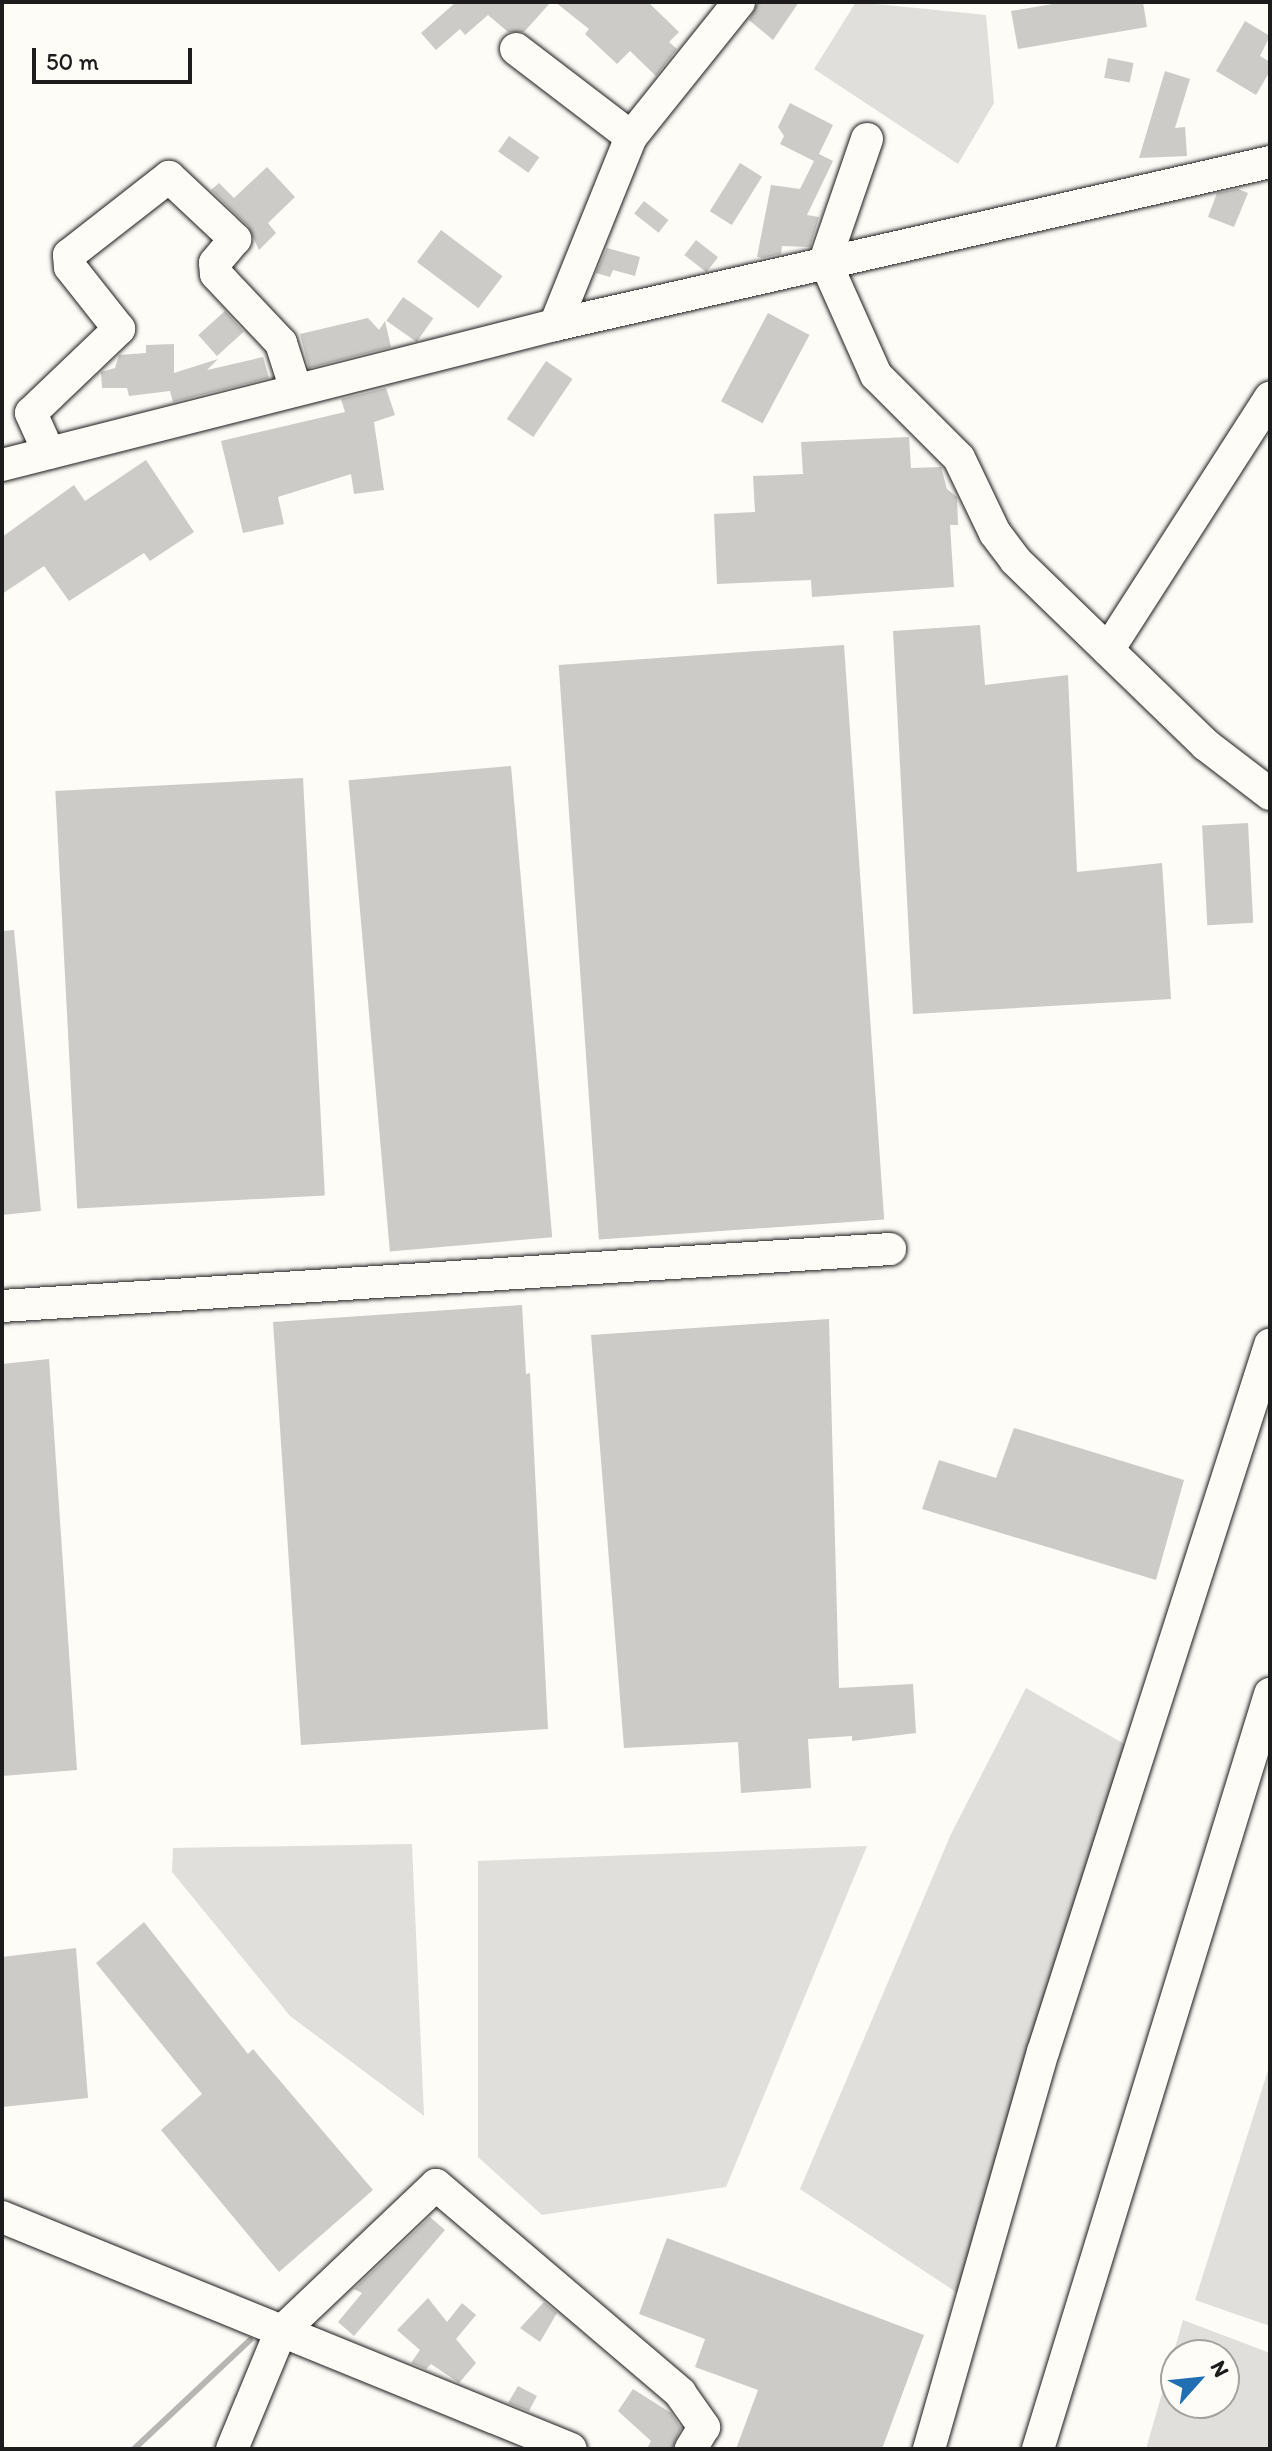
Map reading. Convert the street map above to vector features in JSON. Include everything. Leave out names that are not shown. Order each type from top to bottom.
[{"type":"street","points":[[555,325],[631,137],[739,2]]},
{"type":"street","points":[[516,49],[631,137]]},
{"type":"street","points":[[867,139],[825,261],[876,375],[959,458],[995,533],[1015,560],[1206,745],[1270,794]]},
{"type":"street","points":[[2,465],[555,325],[1270,162]]},
{"type":"street","points":[[49,453],[31,413],[119,329],[70,267],[69,255],[169,177],[235,239],[215,263],[216,274],[281,343],[296,390]]},
{"type":"street","points":[[1108,650],[1270,398]]},
{"type":"street","points":[[2,1306],[890,1249]]},
{"type":"street","points":[[929,2449],[1043,2052],[1270,1345]]},
{"type":"street","points":[[1038,2449],[1270,1694]]},
{"type":"street","points":[[232,2449],[280,2333],[436,2185],[680,2393],[704,2427],[691,2449]]},
{"type":"street","points":[[2,2217],[280,2333],[571,2449]]},
{"type":"shaded area","points":[[856,2],[986,15],[994,103],[958,164],[814,69]]},
{"type":"shaded area","points":[[1026,1688],[1128,1746],[959,2294],[800,2189],[951,1834]]},
{"type":"shaded area","points":[[412,1844],[424,2116],[290,2016],[172,1872],[173,1848]]},
{"type":"shaded area","points":[[867,1846],[726,2187],[542,2215],[478,2157],[478,1861]]},
{"type":"shaded area","points":[[1270,2064],[1270,2326],[1195,2300]]},
{"type":"shaded area","points":[[1183,2320],[1233,2339],[1178,2339]]},
{"type":"shaded area","points":[[1240,2342],[1270,2353],[1270,2449],[1146,2449],[1160,2400],[1160,2419],[1240,2419]]},
{"type":"building","points":[[456,2],[551,2],[524,32],[508,32],[488,15],[465,35],[460,29],[436,50],[421,33]]},
{"type":"building","points":[[555,2],[648,2],[679,32],[669,42],[677,49],[656,76],[630,51],[617,64],[585,34],[589,29]]},
{"type":"building","points":[[758,2],[799,2],[773,40],[749,20]]},
{"type":"building","points":[[1064,2],[1143,2],[1147,27],[1018,49],[1011,11]]},
{"type":"building","points":[[1245,21],[1270,36],[1260,56],[1270,62],[1270,71],[1256,95],[1216,71]]},
{"type":"building","points":[[1108,58],[1134,63],[1130,83],[1104,78]]},
{"type":"building","points":[[1165,71],[1190,79],[1175,128],[1185,127],[1187,156],[1139,158]]},
{"type":"building","points":[[790,103],[833,125],[819,154],[833,161],[807,215],[819,217],[810,247],[782,246],[781,254],[762,258],[757,257],[771,185],[800,189],[814,161],[780,144],[784,136],[778,127]]},
{"type":"building","points":[[509,136],[539,157],[528,173],[498,152]]},
{"type":"building","points":[[740,163],[762,177],[732,225],[710,211]]},
{"type":"building","points":[[267,167],[295,197],[268,223],[276,233],[259,250],[248,226],[211,190],[219,183],[234,198]]},
{"type":"building","points":[[1238,189],[1248,193],[1234,227],[1208,217],[1217,193]]},
{"type":"building","points":[[644,201],[668,220],[659,233],[634,214]]},
{"type":"building","points":[[441,230],[502,276],[478,308],[417,262]]},
{"type":"building","points":[[696,240],[718,257],[706,272],[684,255]]},
{"type":"building","points":[[607,248],[640,257],[635,276],[613,270],[610,277],[596,273]]},
{"type":"building","points":[[403,297],[433,318],[417,342],[386,321]]},
{"type":"building","points":[[225,311],[244,332],[217,356],[198,335]]},
{"type":"building","points":[[768,313],[809,335],[763,423],[721,401]]},
{"type":"building","points":[[368,318],[379,330],[385,321],[391,347],[309,368],[300,334]]},
{"type":"building","points":[[174,344],[174,373],[218,359],[207,370],[263,357],[269,378],[173,402],[170,391],[129,396],[127,388],[102,388],[101,372],[115,368],[119,355],[146,353],[146,345]]},
{"type":"building","points":[[546,361],[573,379],[533,437],[507,419]]},
{"type":"building","points":[[386,388],[395,415],[374,422],[384,490],[354,494],[351,474],[278,497],[284,524],[243,533],[221,441],[345,412],[341,399]]},
{"type":"building","points":[[909,437],[911,468],[941,467],[947,489],[957,497],[958,525],[950,525],[954,587],[812,597],[811,580],[717,584],[714,514],[755,512],[753,476],[803,474],[801,442]]},
{"type":"building","points":[[146,460],[194,532],[150,561],[144,553],[69,601],[44,566],[2,594],[2,537],[74,485],[85,501]]},
{"type":"building","points":[[980,625],[985,685],[1068,675],[1077,872],[1162,863],[1171,999],[913,1014],[893,631]]},
{"type":"building","points":[[844,645],[884,1220],[599,1240],[559,665]]},
{"type":"building","points":[[511,766],[552,1237],[390,1251],[349,780]]},
{"type":"building","points":[[303,778],[325,1195],[77,1208],[55,791]]},
{"type":"building","points":[[1248,823],[1253,923],[1207,925],[1202,825]]},
{"type":"building","points":[[14,930],[41,1211],[2,1215],[2,931]]},
{"type":"building","points":[[522,1305],[526,1374],[530,1373],[548,1729],[301,1745],[273,1322]]},
{"type":"building","points":[[829,1319],[839,1688],[913,1684],[916,1733],[852,1741],[852,1736],[808,1739],[811,1788],[741,1793],[738,1742],[624,1748],[591,1335]]},
{"type":"building","points":[[49,1359],[77,1770],[2,1776],[2,1364]]},
{"type":"building","points":[[1014,1428],[1184,1480],[1156,1580],[922,1509],[939,1460],[996,1478]]},
{"type":"building","points":[[144,1922],[248,2054],[253,2049],[373,2190],[279,2272],[161,2130],[202,2094],[96,1963]]},
{"type":"building","points":[[76,1948],[88,2098],[2,2107],[2,1957]]},
{"type":"building","points":[[430,2217],[445,2230],[354,2336],[338,2322],[362,2293],[354,2289]]},
{"type":"building","points":[[667,2238],[924,2335],[882,2449],[736,2449],[758,2390],[695,2367],[705,2339],[639,2314]]},
{"type":"building","points":[[428,2298],[447,2322],[462,2303],[476,2315],[456,2339],[476,2363],[459,2383],[431,2364],[426,2369],[411,2363],[420,2350],[397,2330]]},
{"type":"building","points":[[544,2302],[557,2313],[540,2342],[520,2328]]},
{"type":"building","points":[[518,2386],[537,2396],[529,2411],[508,2403]]},
{"type":"building","points":[[633,2389],[671,2413],[681,2428],[672,2449],[647,2449],[651,2441],[618,2411]]},
{"type":"waterway","points":[[134,2449],[250,2340]]}]
